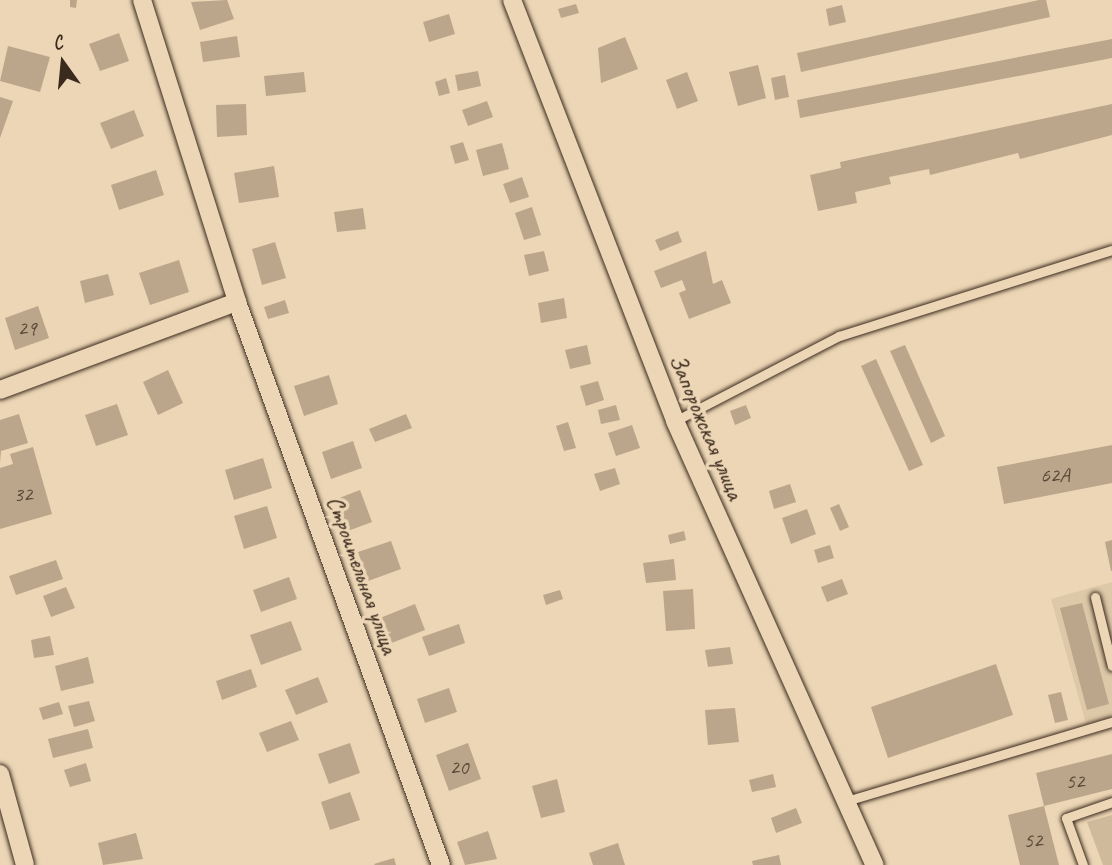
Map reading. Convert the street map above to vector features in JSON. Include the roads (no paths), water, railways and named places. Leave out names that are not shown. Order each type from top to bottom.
[{"type":"street","name":"Строительная улица","points":[[142,0],[237,302],[441,865]]},
{"type":"street","name":"Запорожская улица","points":[[512,0],[675,421],[842,802],[875,865]]},
{"type":"street","points":[[0,390],[237,302]]},
{"type":"street","points":[[0,774],[25,865]]},
{"type":"lane","points":[[675,421],[839,336],[1112,250]]},
{"type":"lane","points":[[1094,597],[1112,666]]},
{"type":"lane","points":[[842,802],[1112,722]]},
{"type":"lane","points":[[1083,865],[1066,818],[1112,802]]}]
